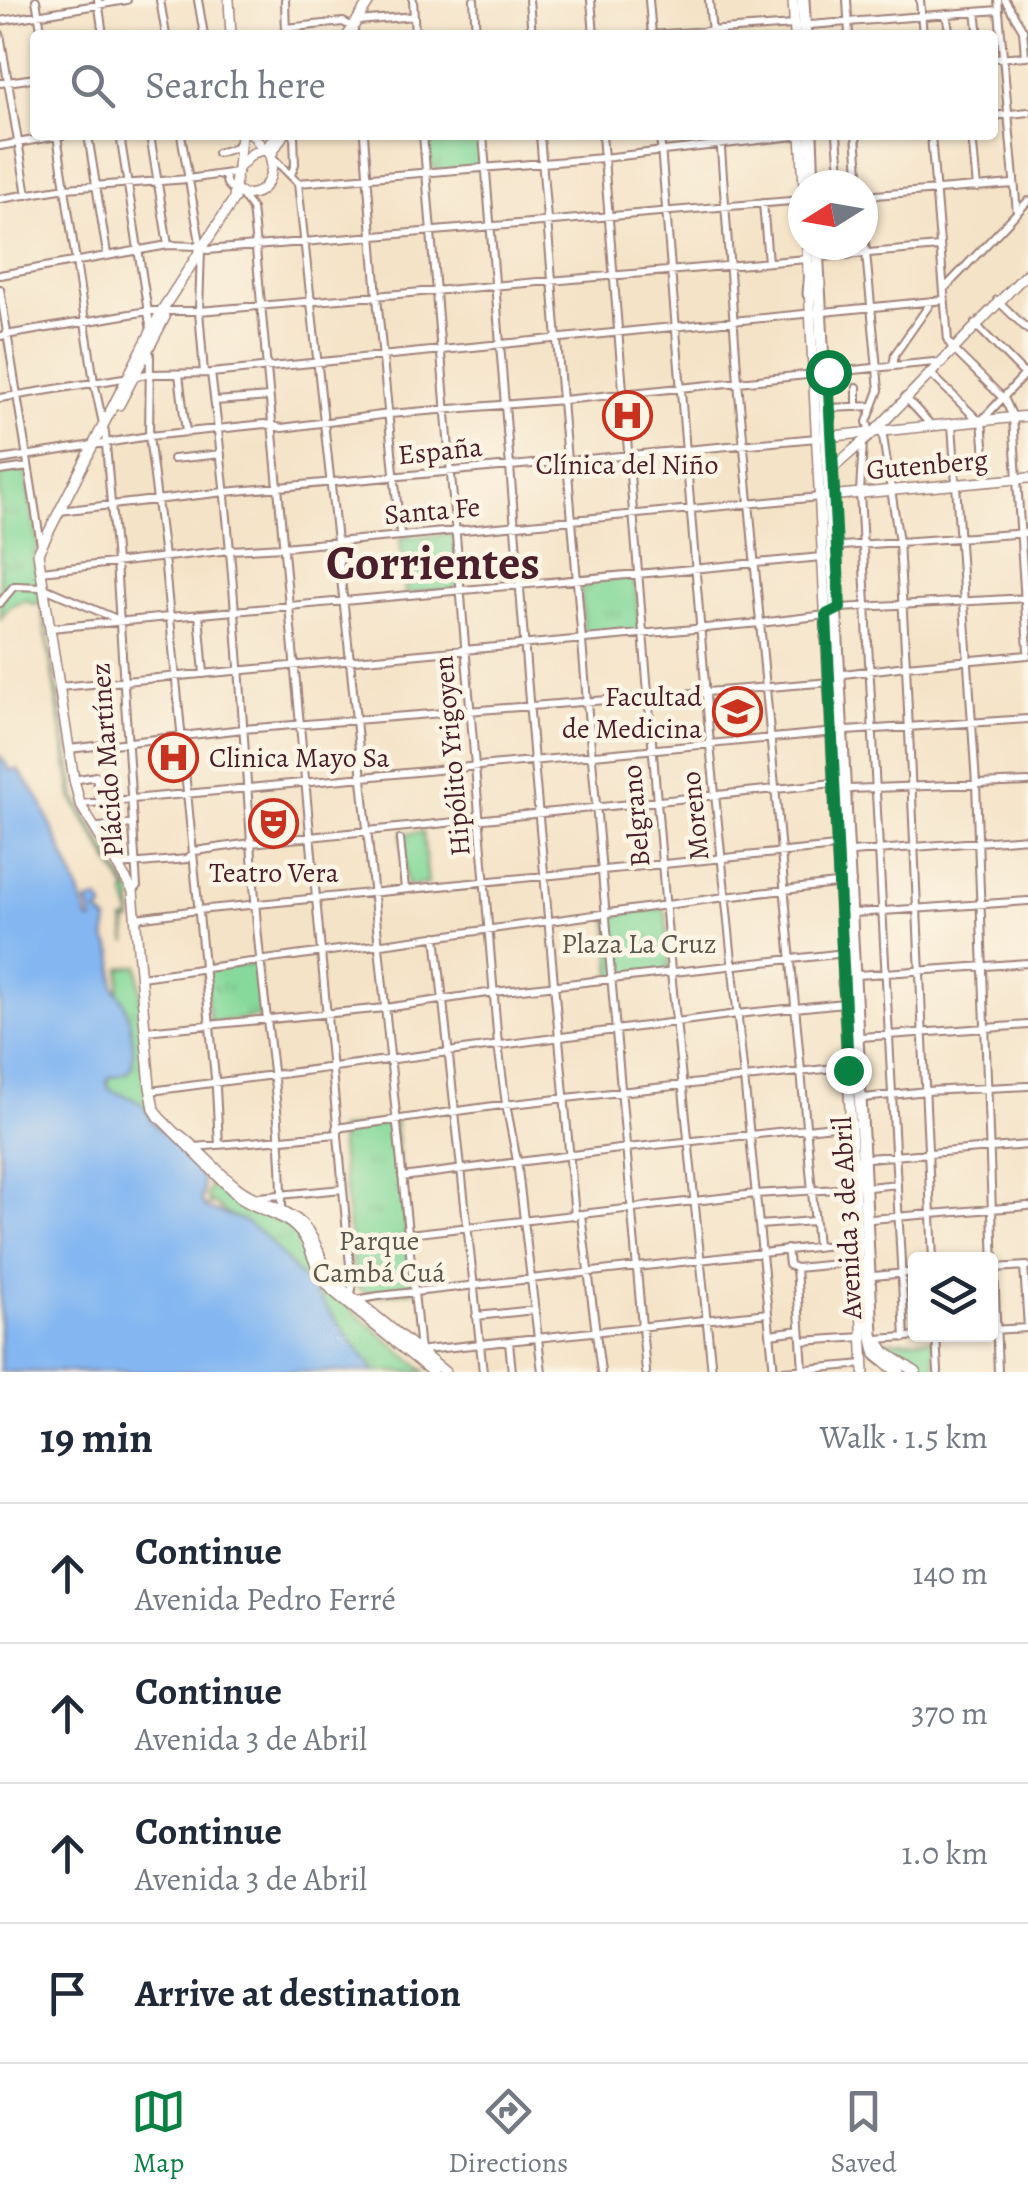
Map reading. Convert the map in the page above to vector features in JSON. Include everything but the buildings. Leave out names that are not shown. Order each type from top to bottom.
[{"type":"highway","points":[[801,0],[803,30]]},
{"type":"highway","points":[[807,140],[810,170]]},
{"type":"highway","points":[[809,294],[813,260]]},
{"type":"highway","points":[[815,260],[824,437]]},
{"type":"highway","points":[[817,260],[824,285]]},
{"type":"highway","name":"Avenida 3 de Abril","points":[[824,437],[869,1344],[880,1372]]},
{"type":"highway","name":"Avenida 3 de Abril","points":[[830,555],[833,611]]},
{"type":"highway","points":[[827,637],[833,611]]},
{"type":"highway","points":[[850,952],[858,978],[852,1002]]},
{"type":"highway","points":[[844,983],[852,1002]]},
{"type":"highway","name":"Avenida 3 de Abril","points":[[858,1124],[875,1350],[898,1372]]},
{"type":"highway","points":[[861,1159],[867,1215]]},
{"type":"highway","points":[[861,1310],[864,1243]]},
{"type":"highway","points":[[872,1320],[874,1258]]},
{"type":"main road","points":[[227,0],[230,30]]},
{"type":"main road","points":[[351,29],[367,0]]},
{"type":"main road","points":[[135,889],[83,804],[37,556],[101,438],[151,331],[241,193],[237,171],[241,140]]},
{"type":"main road","points":[[241,193],[260,190],[273,166],[256,140]]},
{"type":"main road","points":[[268,153],[276,140]]},
{"type":"main road","points":[[237,171],[249,155],[268,153]]},
{"type":"main road","points":[[130,375],[165,310],[200,262],[204,249]]},
{"type":"main road","points":[[833,468],[1025,275]]},
{"type":"main road","points":[[818,312],[824,285]]},
{"type":"main road","points":[[809,294],[818,312]]},
{"type":"main road","points":[[821,373],[830,408],[818,468],[827,496]]},
{"type":"main road","points":[[824,437],[1028,416]]},
{"type":"main road","name":"Avenida 3 de Abril","points":[[824,437],[833,468],[827,496]]},
{"type":"main road","name":"Gutenberg","points":[[827,496],[1023,478]]},
{"type":"main road","points":[[42,571],[44,554],[62,511]]},
{"type":"main road","name":"Avenida 3 de Abril","points":[[827,637],[837,680]]},
{"type":"main road","points":[[71,749],[83,804],[117,862]]},
{"type":"main road","name":"Avenida 3 de Abril","points":[[844,983],[850,952],[846,883]]},
{"type":"main road","name":"Plácido Martínez","points":[[135,889],[147,1031],[161,1112],[173,1131],[224,1180]]},
{"type":"main road","name":"Avenida 3 de Abril","points":[[852,1002],[855,1065],[864,1098],[858,1124]]},
{"type":"main road","name":"Avenida 3 de Abril","points":[[861,1159],[869,1186],[867,1215]]},
{"type":"main road","name":"Avenida 3 de Abril","points":[[861,1159],[854,1188],[864,1243],[874,1258],[877,1339]]},
{"type":"main road","points":[[224,1180],[305,1227],[327,1273],[352,1302],[417,1355],[445,1372]]},
{"type":"main road","points":[[224,1180],[252,1206],[282,1214]]},
{"type":"main road","name":"Avenida 3 de Abril","points":[[864,1243],[858,1262],[864,1368]]},
{"type":"main road","points":[[877,1339],[883,1350],[916,1372]]},
{"type":"main road","points":[[417,1355],[432,1372]]},
{"type":"street","points":[[36,0],[41,30]]},
{"type":"street","points":[[0,21],[127,0]]},
{"type":"street","points":[[160,0],[165,30]]},
{"type":"street","points":[[198,0],[203,30]]},
{"type":"street","points":[[285,0],[286,30]]},
{"type":"street","points":[[413,0],[415,30]]},
{"type":"street","points":[[474,0],[476,30]]},
{"type":"street","points":[[529,0],[532,30]]},
{"type":"street","points":[[591,0],[594,30]]},
{"type":"street","points":[[649,0],[651,30]]},
{"type":"street","points":[[709,0],[712,30]]},
{"type":"street","points":[[847,0],[848,30]]},
{"type":"street","points":[[920,0],[922,30]]},
{"type":"street","points":[[1001,0],[998,58],[1016,214]]},
{"type":"street","points":[[998,58],[1027,56],[1024,30],[1001,0]]},
{"type":"street","points":[[98,2],[102,30]]},
{"type":"street","points":[[808,30],[848,22],[999,10]]},
{"type":"street","points":[[976,12],[978,30]]},
{"type":"street","points":[[946,14],[949,30]]},
{"type":"street","points":[[297,30],[343,22],[351,29],[414,16]]},
{"type":"street","points":[[0,34],[4,83],[19,143],[26,195]]},
{"type":"street","points":[[4,83],[30,79]]},
{"type":"street","points":[[998,115],[1028,112]]},
{"type":"street","points":[[0,146],[34,140]]},
{"type":"street","name":"Plácido Martínez","points":[[60,140],[112,504],[135,889]]},
{"type":"street","points":[[89,140],[107,254]]},
{"type":"street","points":[[121,140],[151,331]]},
{"type":"street","points":[[151,140],[168,245]]},
{"type":"street","points":[[183,140],[204,249]]},
{"type":"street","points":[[217,153],[235,148],[239,140]]},
{"type":"street","points":[[290,174],[296,164],[294,140]]},
{"type":"street","points":[[364,140],[400,534]]},
{"type":"street","name":"Hipólito Yrigoyen","points":[[423,140],[498,1045],[518,1161],[542,1372]]},
{"type":"street","points":[[483,140],[564,1098],[601,1372]]},
{"type":"street","points":[[541,140],[646,1372]]},
{"type":"street","name":"Belgrano","points":[[602,140],[671,972],[712,1372]]},
{"type":"street","name":"Moreno","points":[[660,140],[710,745],[774,1372]]},
{"type":"street","points":[[721,140],[738,382],[816,1246]]},
{"type":"street","points":[[298,183],[603,158],[759,140]]},
{"type":"street","points":[[837,140],[839,170]]},
{"type":"street","points":[[856,140],[859,170]]},
{"type":"street","points":[[71,749],[243,729],[837,680],[906,666],[1028,653],[1023,478],[1013,417],[1004,399],[948,341],[931,140]]},
{"type":"street","points":[[972,140],[977,188]]},
{"type":"street","points":[[268,153],[298,183],[415,1292],[417,1355],[596,1330],[768,1313]]},
{"type":"street","points":[[0,199],[66,188],[158,182],[237,171]]},
{"type":"street","points":[[224,174],[227,184],[241,193],[252,209],[352,1302],[532,1278],[864,1243]]},
{"type":"street","points":[[878,195],[1013,184]]},
{"type":"street","points":[[0,274],[168,245],[204,249],[256,247],[788,201]]},
{"type":"street","points":[[943,290],[1028,201]]},
{"type":"street","points":[[764,203],[768,262]]},
{"type":"street","points":[[878,253],[939,247]]},
{"type":"street","points":[[4,336],[148,311],[199,312],[377,298],[730,266],[788,256]]},
{"type":"street","points":[[866,260],[879,390],[867,422],[889,489],[898,542],[913,786],[932,1252]]},
{"type":"street","points":[[200,262],[199,312],[225,492],[282,1214]]},
{"type":"street","points":[[0,289],[4,336],[42,545]]},
{"type":"street","points":[[0,398],[130,375],[266,368],[944,300]]},
{"type":"street","points":[[998,301],[1028,330]]},
{"type":"street","points":[[894,366],[895,354],[932,302]]},
{"type":"street","points":[[976,325],[1027,375],[983,420]]},
{"type":"street","points":[[150,354],[149,436],[164,557],[219,1145]]},
{"type":"street","points":[[0,460],[101,438],[265,424],[282,428],[389,414],[938,364]]},
{"type":"street","points":[[929,373],[983,420],[987,481]]},
{"type":"street","points":[[179,374],[186,432]]},
{"type":"street","points":[[857,387],[858,407]]},
{"type":"street","points":[[215,402],[269,397]]},
{"type":"street","points":[[905,398],[932,425]]},
{"type":"street","points":[[830,408],[873,406]]},
{"type":"street","points":[[952,423],[976,784],[992,1252]]},
{"type":"street","points":[[869,434],[862,456],[860,492],[905,1338]]},
{"type":"street","name":"España","points":[[62,511],[225,492],[824,437]]},
{"type":"street","points":[[173,459],[221,454]]},
{"type":"street","points":[[0,471],[28,467]]},
{"type":"street","name":"Santa Fe","points":[[42,571],[230,550],[827,496]]},
{"type":"street","points":[[52,628],[830,555],[842,546],[1025,533]]},
{"type":"street","points":[[0,604],[14,586],[45,588],[120,621]]},
{"type":"street","points":[[61,686],[582,640],[760,622],[866,606],[1027,598]]},
{"type":"street","points":[[199,614],[204,674]]},
{"type":"street","points":[[83,804],[839,731],[1028,719]]},
{"type":"street","points":[[78,779],[96,776],[100,803]]},
{"type":"street","points":[[117,862],[186,858],[196,852],[251,843],[775,789],[1028,782]]},
{"type":"street","points":[[99,827],[133,824]]},
{"type":"street","points":[[138,917],[779,852],[880,850],[1028,838]]},
{"type":"street","points":[[400,840],[405,890]]},
{"type":"street","points":[[142,977],[846,883]]},
{"type":"street","points":[[849,905],[882,910],[1028,902]]},
{"type":"street","points":[[436,936],[482,1372]]},
{"type":"street","points":[[147,1031],[386,1008],[850,952]]},
{"type":"street","points":[[858,978],[886,972],[1028,962]]},
{"type":"street","points":[[156,1090],[852,1002]]},
{"type":"street","points":[[856,1038],[1028,1025]]},
{"type":"street","points":[[193,1149],[506,1104],[855,1065]]},
{"type":"street","points":[[864,1098],[1028,1086]]},
{"type":"street","points":[[402,1177],[689,1140],[858,1124]]},
{"type":"street","points":[[861,1159],[1028,1144]]},
{"type":"street","points":[[869,1186],[897,1184]]},
{"type":"street","points":[[409,1234],[755,1194],[854,1188]]},
{"type":"street","points":[[240,1198],[342,1189]]},
{"type":"street","points":[[867,1215],[1028,1206]]},
{"type":"street","points":[[759,1225],[814,1221]]},
{"type":"street","points":[[787,1250],[789,1265],[796,1268],[858,1262]]},
{"type":"street","points":[[998,1268],[1026,1266],[1028,1328],[998,1330]]},
{"type":"street","points":[[796,1268],[803,1369]]},
{"type":"street","points":[[874,1276],[908,1273]]},
{"type":"street","points":[[351,1276],[362,1293],[379,1296]]},
{"type":"street","points":[[476,1316],[536,1310]]},
{"type":"street","points":[[770,1334],[800,1330]]},
{"type":"street","points":[[801,1341],[863,1337]]},
{"type":"street","points":[[877,1339],[908,1338]]},
{"type":"street","points":[[509,1342],[512,1372]]},
{"type":"street","points":[[936,1342],[938,1372]]},
{"type":"street","points":[[994,1342],[998,1372]]},
{"type":"street","points":[[774,1372],[864,1368]]},
{"type":"green space","points":[[427,140],[479,140],[481,161],[474,168],[437,171],[429,164]]},
{"type":"green space","points":[[25,470],[38,543],[34,558],[76,799],[132,894],[132,921],[126,922],[127,943],[124,921],[131,918],[127,891],[73,800],[41,604],[26,600],[10,606],[0,619],[0,472]]},
{"type":"green space","points":[[441,533],[455,537],[459,585],[454,590],[405,594],[400,537]]},
{"type":"green space","points":[[635,577],[640,632],[584,636],[580,581]]},
{"type":"green space","points":[[423,832],[428,884],[407,886],[402,833]]},
{"type":"green space","name":"Plaza La Cruz","points":[[661,908],[666,912],[670,968],[667,972],[615,978],[608,918]]},
{"type":"green space","points":[[258,962],[262,1017],[210,1023],[204,969]]},
{"type":"green space","points":[[138,966],[154,1120],[229,1196],[293,1231],[305,1247],[322,1285],[426,1372],[375,1372],[324,1304],[264,1235],[213,1203],[207,1206],[208,1177],[153,1123],[145,1107],[109,1089],[110,1077],[127,1073],[133,1047],[124,1002],[118,993],[121,968]]},
{"type":"green space","name":"Parque Cambá Cuá","points":[[395,1122],[413,1291],[367,1293],[355,1285],[338,1129]]},
{"type":"green space","points":[[880,1341],[933,1342],[936,1372],[917,1372],[885,1351]]},
{"type":"water","points":[[0,756],[11,771],[18,769],[40,800],[89,921],[93,920],[87,902],[98,899],[103,905],[98,912],[108,921],[105,940],[113,955],[114,985],[125,1005],[133,1045],[131,1068],[110,1077],[109,1089],[144,1106],[159,1130],[195,1166],[201,1177],[205,1208],[242,1220],[264,1235],[324,1304],[375,1372],[0,1372]]},
{"type":"place","name":"Clínica del Niño","points":[[627,416]]},
{"type":"place","name":"Facultad de Medicina","points":[[737,712]]},
{"type":"place","name":"Clinica Mayo Sa","points":[[174,757]]},
{"type":"place","name":"Teatro Vera","points":[[274,824]]},
{"type":"district","name":"Corrientes","points":[[433,562]]},
{"type":"route","points":[[828,372],[840,608],[826,615],[848,1070]]}]
